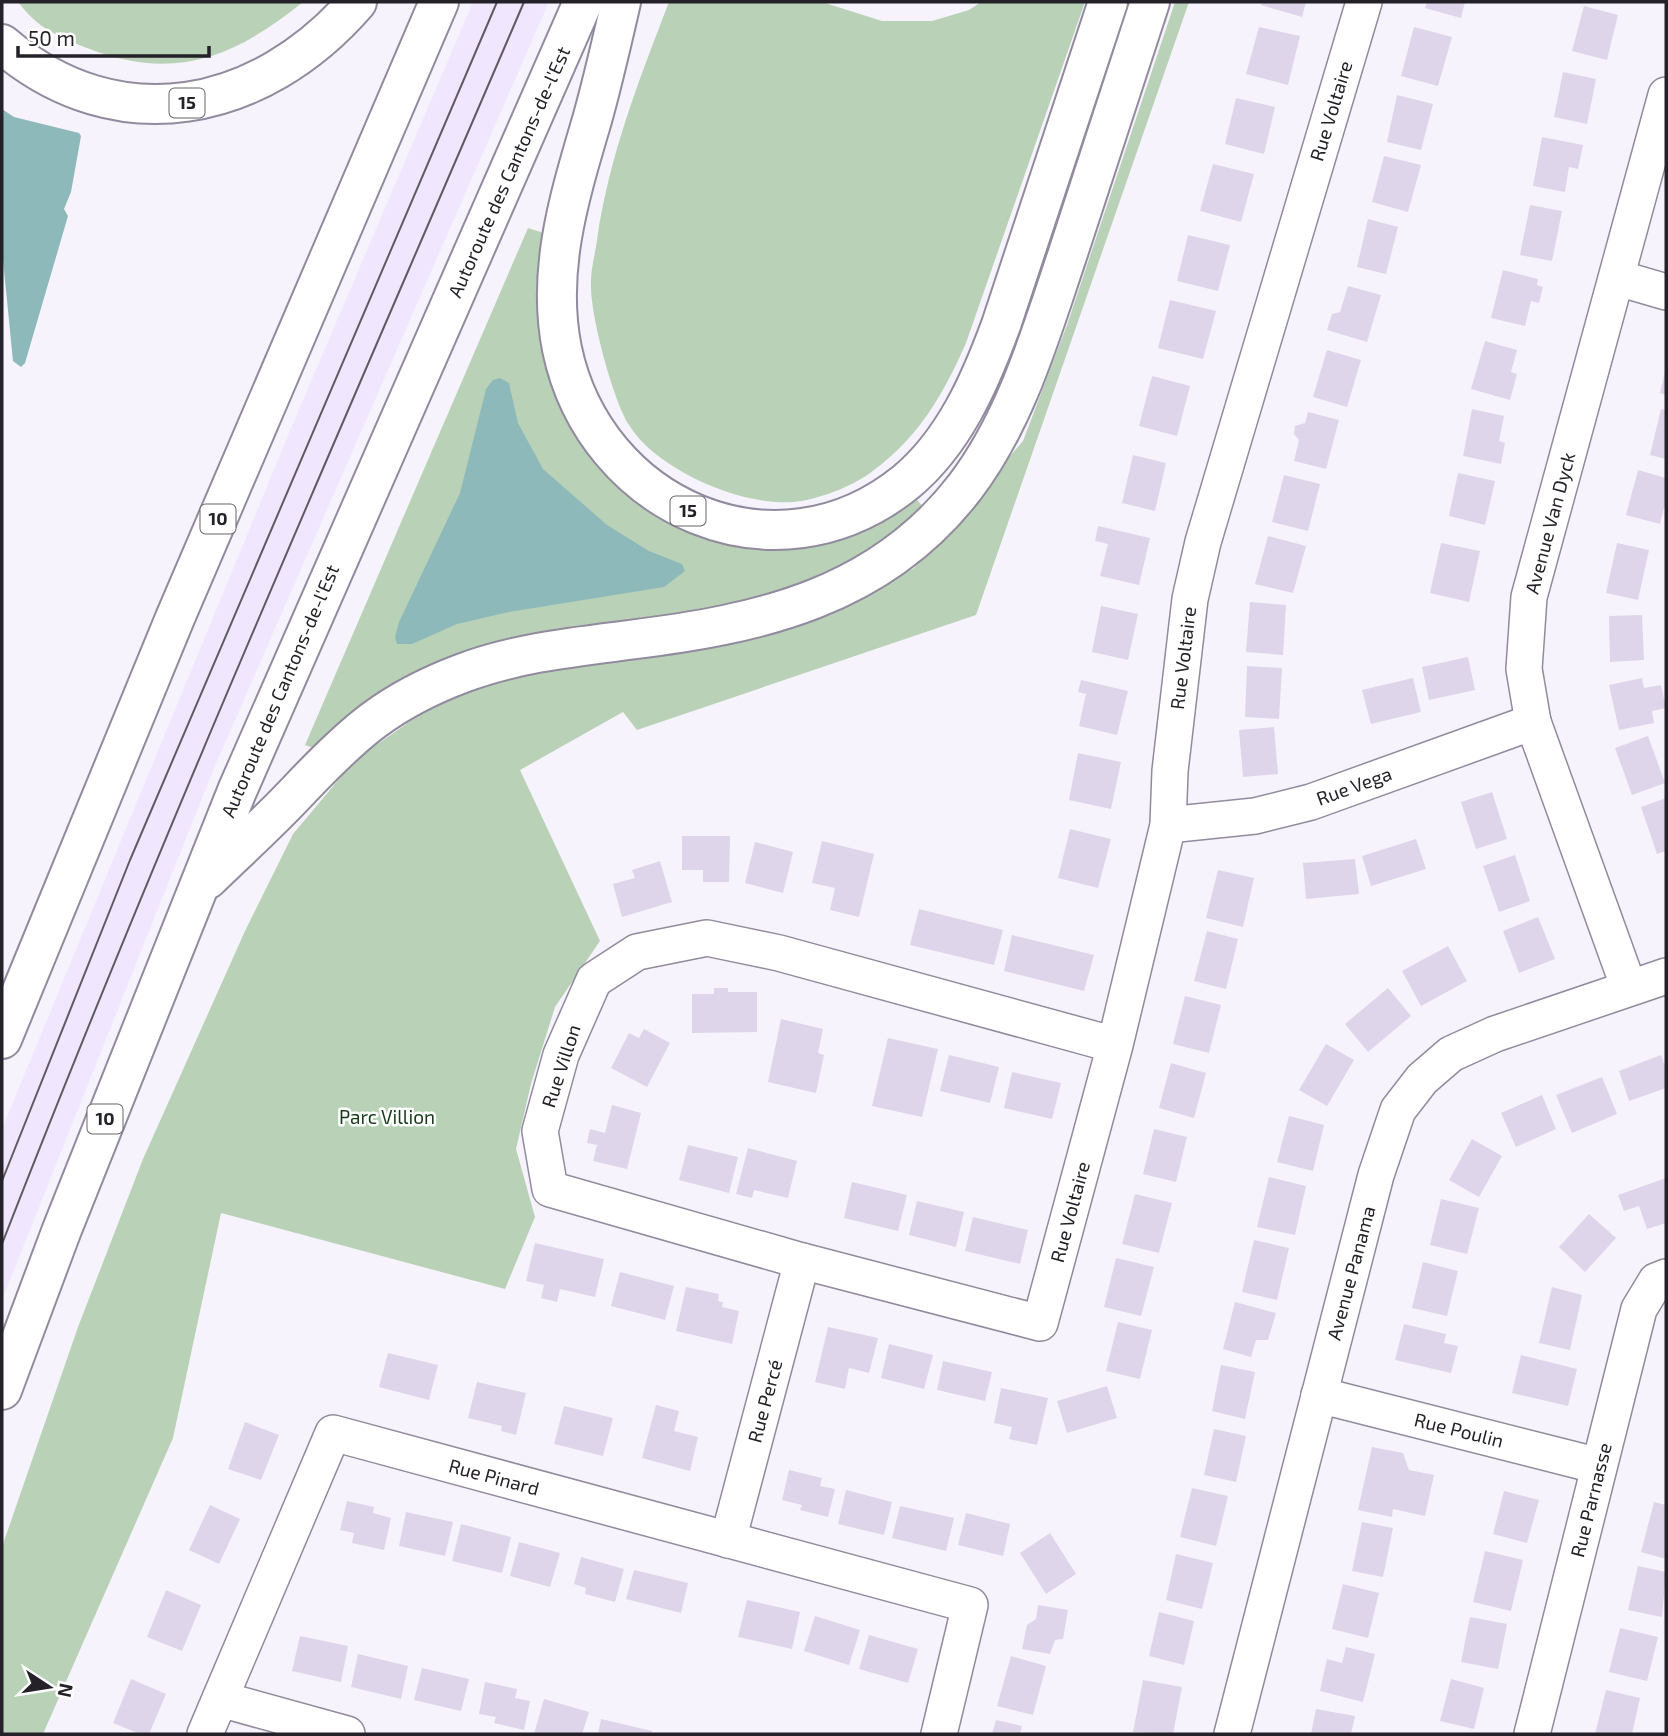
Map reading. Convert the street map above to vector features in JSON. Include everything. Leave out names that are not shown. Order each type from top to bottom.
[{"type":"highway","name":"15","points":[[2,44],[39,72],[80,92],[119,103],[179,104],[242,87],[281,67],[320,39],[357,2]]},
{"type":"highway","name":"10","points":[[2,1038],[175,618],[439,2]]},
{"type":"highway","name":"Autoroute des Cantons-de-l'Est","points":[[2,1390],[66,1219],[278,692],[583,2]]},
{"type":"highway","name":"15","points":[[621,2],[576,168],[562,236],[557,304],[565,363],[586,417],[608,450],[631,475],[674,505],[705,518],[773,529],[825,522],[875,502],[922,467],[953,426],[982,375],[1001,325],[1108,2]]},
{"type":"highway","points":[[197,890],[346,741],[378,715],[426,688],[504,661],[585,646],[684,633],[785,611],[858,580],[916,538],[967,485],[1013,405],[1042,330],[1150,2]]},
{"type":"street","name":"Rue Voltaire","points":[[1040,1323],[1115,1045],[1168,825],[1170,771],[1189,599],[1203,542],[1364,2]]},
{"type":"street","name":"Avenue Van Dyck","points":[[1629,988],[1533,722],[1524,669],[1529,597],[1666,95]]},
{"type":"street","points":[[1618,278],[1666,292]]},
{"type":"street","name":"Rue Vega","points":[[1168,825],[1255,816],[1311,802],[1533,722]]},
{"type":"street","name":"Rue Villon","points":[[1040,1323],[802,1261],[550,1189],[540,1131],[561,1055],[594,980],[638,952],[706,938],[779,953],[1115,1045]]},
{"type":"street","name":"Avenue Panama","points":[[1233,1734],[1376,1175],[1398,1110],[1422,1079],[1451,1054],[1495,1034],[1666,976]]},
{"type":"street","name":"Rue Percé","points":[[728,1540],[802,1261]]},
{"type":"street","name":"Rue Parnasse","points":[[1532,1734],[1639,1309],[1656,1280],[1666,1277]]},
{"type":"street","name":"Rue Poulin","points":[[1319,1395],[1599,1466]]},
{"type":"street","name":"Rue Pinard","points":[[205,1734],[333,1433],[970,1605],[939,1734]]},
{"type":"street","points":[[220,1699],[346,1734]]},
{"type":"shaded area","points":[[473,2],[549,2],[215,766],[2,1300],[2,1129],[294,421]]},
{"type":"shaded area","points":[[2,109],[14,117],[79,133],[81,136],[71,192],[64,209],[68,216],[25,363],[21,367],[13,361],[2,250]]},
{"type":"shaded area","points":[[500,378],[509,383],[518,423],[543,469],[607,525],[649,551],[682,564],[685,571],[664,587],[509,612],[457,624],[412,644],[397,644],[395,637],[399,622],[460,493],[486,389],[493,380]]},
{"type":"green space","points":[[18,2],[303,2],[252,38],[227,50],[201,59],[147,63],[118,58],[66,39],[33,19]]},
{"type":"green space","points":[[669,2],[822,2],[882,21],[932,21],[969,10],[981,2],[1085,2],[966,343],[949,379],[929,413],[890,457],[858,481],[820,497],[780,502],[756,499],[706,484],[682,472],[642,442],[623,413],[610,378],[592,301],[592,269],[602,209],[617,148]]},
{"type":"green space","name":"Parc Villion","points":[[1175,2],[1189,2],[976,615],[637,730],[623,712],[520,770],[600,941],[555,1007],[531,1084],[516,1149],[535,1217],[505,1289],[221,1213],[173,1438],[43,1734],[2,1734],[2,1547],[78,1327],[143,1159],[245,931],[293,834],[355,760],[419,715],[498,678],[603,660],[716,647],[833,611],[914,568],[1023,441],[1067,325]]},
{"type":"green space","points":[[528,228],[547,234],[603,466],[612,480],[635,500],[690,530],[756,546],[822,542],[854,533],[886,519],[917,500],[927,511],[843,571],[740,607],[606,627],[316,749],[305,745]]},
{"type":"building","points":[[1262,2],[1306,2],[1302,17],[1261,5]]},
{"type":"building","points":[[1427,2],[1465,2],[1461,18],[1425,8]]},
{"type":"building","points":[[1584,6],[1618,15],[1607,60],[1572,51]]},
{"type":"building","points":[[1259,27],[1300,36],[1288,85],[1246,74]]},
{"type":"building","points":[[1414,27],[1452,37],[1438,86],[1401,76]]},
{"type":"building","points":[[1563,72],[1596,79],[1587,124],[1554,117]]},
{"type":"building","points":[[1397,95],[1433,104],[1421,150],[1387,142]]},
{"type":"building","points":[[1236,98],[1275,107],[1264,154],[1225,144]]},
{"type":"building","points":[[1542,137],[1583,145],[1578,169],[1569,167],[1565,192],[1533,186]]},
{"type":"building","points":[[1384,156],[1421,165],[1408,212],[1372,202]]},
{"type":"building","points":[[1213,164],[1254,174],[1241,222],[1200,211]]},
{"type":"building","points":[[1530,205],[1562,211],[1552,261],[1520,255]]},
{"type":"building","points":[[1368,219],[1398,227],[1386,274],[1357,267]]},
{"type":"building","points":[[1188,235],[1230,245],[1218,291],[1177,281]]},
{"type":"building","points":[[1503,270],[1538,279],[1537,285],[1543,287],[1539,303],[1531,301],[1525,326],[1491,318]]},
{"type":"building","points":[[1348,286],[1381,295],[1367,342],[1327,330],[1332,314],[1340,312]]},
{"type":"building","points":[[1170,300],[1216,311],[1203,359],[1158,348]]},
{"type":"building","points":[[1485,341],[1517,350],[1511,372],[1517,374],[1510,400],[1471,389]]},
{"type":"building","points":[[1327,350],[1361,360],[1347,407],[1313,397]]},
{"type":"building","points":[[1666,372],[1666,395],[1660,393]]},
{"type":"building","points":[[1152,376],[1190,386],[1177,436],[1139,426]]},
{"type":"building","points":[[1472,409],[1504,416],[1499,441],[1505,443],[1501,464],[1463,456]]},
{"type":"building","points":[[1661,409],[1666,410],[1666,459],[1650,455]]},
{"type":"building","points":[[1308,412],[1339,420],[1326,469],[1294,461],[1299,440],[1294,434],[1295,426],[1305,423]]},
{"type":"building","points":[[1133,455],[1166,463],[1155,511],[1122,503]]},
{"type":"building","points":[[1638,470],[1666,478],[1666,500],[1660,524],[1626,515]]},
{"type":"building","points":[[1458,473],[1495,481],[1485,525],[1449,516]]},
{"type":"building","points":[[1284,475],[1320,484],[1308,531],[1272,522]]},
{"type":"building","points":[[1098,526],[1150,538],[1139,585],[1100,576],[1108,544],[1095,541]]},
{"type":"building","points":[[1268,536],[1306,546],[1293,593],[1255,584]]},
{"type":"building","points":[[1441,543],[1480,551],[1469,602],[1430,593]]},
{"type":"building","points":[[1617,543],[1649,550],[1638,600],[1606,593]]},
{"type":"building","points":[[1250,602],[1286,605],[1283,655],[1246,652]]},
{"type":"building","points":[[1101,606],[1138,614],[1128,660],[1092,652]]},
{"type":"building","points":[[1642,615],[1644,660],[1610,662],[1609,616]]},
{"type":"building","points":[[1468,657],[1475,690],[1429,700],[1422,667]]},
{"type":"building","points":[[1247,666],[1282,668],[1279,719],[1245,717]]},
{"type":"building","points":[[1413,678],[1421,712],[1371,724],[1362,690]]},
{"type":"building","points":[[1642,678],[1644,688],[1661,685],[1666,708],[1652,711],[1654,723],[1619,730],[1609,685]]},
{"type":"building","points":[[1081,680],[1128,691],[1117,735],[1079,726],[1086,694],[1078,692]]},
{"type":"building","points":[[1274,727],[1278,774],[1243,777],[1239,730]]},
{"type":"building","points":[[1648,736],[1665,783],[1632,795],[1615,748]]},
{"type":"building","points":[[1078,753],[1121,762],[1111,809],[1069,800]]},
{"type":"building","points":[[1492,792],[1507,839],[1476,849],[1461,802]]},
{"type":"building","points":[[1666,798],[1666,851],[1657,854],[1641,807]]},
{"type":"building","points":[[1070,829],[1111,839],[1098,888],[1058,878]]},
{"type":"building","points":[[682,836],[730,836],[729,882],[703,882],[703,870],[682,870]]},
{"type":"building","points":[[1416,839],[1426,869],[1371,886],[1362,856]]},
{"type":"building","points":[[822,841],[874,854],[859,917],[830,910],[835,888],[812,883]]},
{"type":"building","points":[[755,842],[793,852],[783,893],[745,883]]},
{"type":"building","points":[[1515,855],[1530,901],[1499,912],[1483,866]]},
{"type":"building","points":[[1355,859],[1359,894],[1306,899],[1303,863]]},
{"type":"building","points":[[660,861],[672,902],[622,917],[613,884],[635,878],[632,870]]},
{"type":"building","points":[[1218,870],[1254,878],[1243,927],[1206,918]]},
{"type":"building","points":[[919,909],[1003,930],[994,965],[910,945]]},
{"type":"building","points":[[1538,917],[1555,959],[1519,973],[1503,931]]},
{"type":"building","points":[[1207,931],[1238,939],[1226,989],[1194,981]]},
{"type":"building","points":[[1012,935],[1094,955],[1084,991],[1004,971]]},
{"type":"building","points":[[1448,946],[1467,981],[1421,1006],[1402,971]]},
{"type":"building","points":[[714,988],[728,988],[728,992],[757,992],[757,1032],[692,1033],[692,994],[714,994]]},
{"type":"building","points":[[1388,988],[1411,1016],[1368,1052],[1345,1024]]},
{"type":"building","points":[[1185,996],[1221,1005],[1209,1053],[1173,1044]]},
{"type":"building","points":[[781,1019],[823,1029],[818,1053],[824,1055],[816,1093],[768,1082]]},
{"type":"building","points":[[644,1029],[670,1043],[647,1087],[611,1068],[629,1033],[639,1038]]},
{"type":"building","points":[[888,1038],[938,1049],[922,1117],[872,1106]]},
{"type":"building","points":[[1326,1044],[1354,1060],[1327,1106],[1299,1090]]},
{"type":"building","points":[[949,1055],[999,1067],[990,1103],[940,1091]]},
{"type":"building","points":[[1661,1055],[1666,1069],[1666,1088],[1629,1101],[1619,1071]]},
{"type":"building","points":[[1171,1063],[1206,1073],[1194,1118],[1159,1108]]},
{"type":"building","points":[[1012,1072],[1061,1083],[1052,1119],[1004,1108]]},
{"type":"building","points":[[1602,1077],[1617,1114],[1572,1133],[1556,1095]]},
{"type":"building","points":[[1542,1095],[1556,1129],[1516,1147],[1501,1113]]},
{"type":"building","points":[[612,1105],[641,1113],[627,1169],[593,1161],[597,1145],[587,1143],[590,1129],[605,1133]]},
{"type":"building","points":[[1289,1116],[1324,1125],[1313,1171],[1277,1162]]},
{"type":"building","points":[[1154,1129],[1187,1137],[1176,1182],[1143,1174]]},
{"type":"building","points":[[1472,1139],[1502,1156],[1479,1197],[1449,1180]]},
{"type":"building","points":[[688,1145],[738,1157],[729,1193],[679,1180]]},
{"type":"building","points":[[748,1148],[797,1161],[788,1198],[754,1190],[752,1198],[736,1194]]},
{"type":"building","points":[[1269,1177],[1306,1186],[1295,1235],[1257,1227]]},
{"type":"building","points":[[1666,1178],[1666,1223],[1647,1229],[1639,1206],[1624,1211],[1618,1195]]},
{"type":"building","points":[[852,1182],[907,1195],[898,1231],[844,1218]]},
{"type":"building","points":[[1135,1194],[1172,1203],[1159,1253],[1122,1244]]},
{"type":"building","points":[[1441,1199],[1479,1208],[1467,1254],[1430,1245]]},
{"type":"building","points":[[917,1201],[964,1212],[956,1247],[909,1235]]},
{"type":"building","points":[[1589,1214],[1616,1238],[1585,1272],[1559,1247]]},
{"type":"building","points":[[973,1217],[1028,1230],[1020,1264],[965,1251]]},
{"type":"building","points":[[1254,1240],[1289,1248],[1277,1300],[1242,1292]]},
{"type":"building","points":[[535,1243],[604,1259],[595,1297],[560,1289],[557,1302],[541,1298],[544,1285],[526,1281]]},
{"type":"building","points":[[1116,1258],[1154,1267],[1141,1316],[1104,1307]]},
{"type":"building","points":[[1423,1262],[1458,1271],[1447,1316],[1412,1308]]},
{"type":"building","points":[[620,1272],[674,1286],[665,1320],[611,1306]]},
{"type":"building","points":[[686,1287],[719,1294],[718,1301],[723,1302],[722,1307],[739,1311],[732,1344],[676,1331]]},
{"type":"building","points":[[1552,1287],[1582,1295],[1570,1350],[1539,1343]]},
{"type":"building","points":[[1235,1302],[1276,1313],[1268,1340],[1256,1340],[1251,1357],[1223,1349]]},
{"type":"building","points":[[1118,1322],[1152,1330],[1140,1379],[1106,1371]]},
{"type":"building","points":[[1404,1324],[1446,1334],[1444,1343],[1458,1346],[1451,1373],[1395,1360]]},
{"type":"building","points":[[828,1327],[878,1338],[869,1373],[849,1368],[845,1389],[815,1382]]},
{"type":"building","points":[[889,1344],[933,1355],[924,1389],[881,1378]]},
{"type":"building","points":[[388,1353],[438,1365],[429,1400],[379,1387]]},
{"type":"building","points":[[1521,1355],[1577,1369],[1568,1406],[1512,1393]]},
{"type":"building","points":[[943,1361],[992,1372],[985,1401],[937,1390]]},
{"type":"building","points":[[1221,1365],[1255,1372],[1245,1419],[1212,1411]]},
{"type":"building","points":[[477,1382],[526,1393],[516,1435],[501,1431],[502,1426],[468,1418]]},
{"type":"building","points":[[1107,1386],[1117,1418],[1067,1433],[1057,1401]]},
{"type":"building","points":[[1001,1388],[1048,1398],[1037,1445],[1009,1439],[1012,1427],[994,1423]]},
{"type":"building","points":[[656,1405],[679,1411],[674,1431],[698,1437],[690,1471],[642,1458]]},
{"type":"building","points":[[564,1406],[613,1418],[603,1456],[554,1444]]},
{"type":"building","points":[[245,1422],[279,1435],[261,1480],[228,1469]]},
{"type":"building","points":[[1214,1429],[1246,1436],[1236,1482],[1204,1475]]},
{"type":"building","points":[[1372,1447],[1403,1453],[1409,1470],[1434,1475],[1425,1516],[1393,1509],[1392,1517],[1358,1510]]},
{"type":"building","points":[[789,1470],[822,1478],[820,1486],[835,1489],[828,1517],[800,1510],[802,1505],[782,1500]]},
{"type":"building","points":[[1192,1488],[1228,1496],[1216,1546],[1180,1537]]},
{"type":"building","points":[[846,1490],[892,1502],[884,1535],[838,1524]]},
{"type":"building","points":[[1504,1491],[1539,1500],[1527,1543],[1493,1534]]},
{"type":"building","points":[[347,1501],[374,1507],[373,1513],[391,1518],[384,1550],[352,1543],[354,1533],[340,1530]]},
{"type":"building","points":[[1654,1502],[1666,1505],[1666,1559],[1641,1552]]},
{"type":"building","points":[[210,1505],[240,1519],[219,1564],[189,1550]]},
{"type":"building","points":[[900,1506],[954,1518],[946,1551],[892,1538]]},
{"type":"building","points":[[406,1512],[453,1522],[445,1556],[399,1546]]},
{"type":"building","points":[[966,1513],[1010,1524],[1003,1556],[958,1545]]},
{"type":"building","points":[[1362,1522],[1393,1528],[1383,1577],[1352,1571]]},
{"type":"building","points":[[461,1524],[511,1537],[502,1573],[452,1561]]},
{"type":"building","points":[[1050,1533],[1076,1574],[1046,1594],[1020,1553]]},
{"type":"building","points":[[519,1542],[560,1553],[550,1587],[510,1576]]},
{"type":"building","points":[[1485,1551],[1523,1560],[1511,1611],[1473,1602]]},
{"type":"building","points":[[1176,1554],[1213,1563],[1202,1609],[1166,1600]]},
{"type":"building","points":[[581,1557],[624,1569],[615,1602],[585,1594],[586,1588],[574,1584]]},
{"type":"building","points":[[1638,1566],[1666,1572],[1662,1617],[1628,1610]]},
{"type":"building","points":[[634,1570],[688,1583],[681,1613],[626,1599]]},
{"type":"building","points":[[1343,1584],[1379,1593],[1368,1638],[1332,1629]]},
{"type":"building","points":[[166,1590],[201,1605],[182,1651],[147,1637]]},
{"type":"building","points":[[747,1600],[800,1612],[792,1649],[738,1637]]},
{"type":"building","points":[[1038,1605],[1068,1610],[1063,1639],[1055,1640],[1050,1654],[1022,1649],[1027,1625],[1036,1619]]},
{"type":"building","points":[[1159,1612],[1194,1621],[1184,1665],[1149,1656]]},
{"type":"building","points":[[815,1616],[860,1630],[849,1665],[804,1651]]},
{"type":"building","points":[[1470,1617],[1507,1624],[1498,1669],[1461,1662]]},
{"type":"building","points":[[1620,1628],[1658,1637],[1647,1681],[1609,1672]]},
{"type":"building","points":[[869,1635],[918,1649],[908,1683],[859,1669]]},
{"type":"building","points":[[300,1636],[348,1646],[341,1682],[292,1671]]},
{"type":"building","points":[[1346,1647],[1375,1654],[1363,1702],[1320,1691],[1327,1659],[1342,1663]]},
{"type":"building","points":[[358,1654],[408,1666],[401,1699],[351,1687]]},
{"type":"building","points":[[1011,1656],[1046,1666],[1033,1715],[997,1706]]},
{"type":"building","points":[[422,1668],[469,1679],[461,1711],[414,1700]]},
{"type":"building","points":[[131,1679],[166,1694],[149,1734],[140,1734],[113,1723]]},
{"type":"building","points":[[1451,1679],[1484,1688],[1474,1729],[1440,1721]]},
{"type":"building","points":[[1143,1680],[1182,1687],[1173,1734],[1133,1732]]},
{"type":"building","points":[[485,1682],[517,1689],[515,1698],[530,1701],[524,1730],[494,1723],[496,1717],[479,1714]]},
{"type":"building","points":[[1606,1690],[1640,1698],[1632,1734],[1595,1734]]},
{"type":"building","points":[[544,1699],[589,1712],[582,1734],[534,1734]]},
{"type":"building","points":[[1316,1709],[1355,1716],[1351,1734],[1311,1734]]},
{"type":"building","points":[[601,1719],[652,1731],[652,1734],[598,1734]]},
{"type":"building","points":[[996,1720],[1022,1726],[1020,1734],[992,1734]]},
{"type":"tram line","points":[[2,1181],[130,860],[497,2]]},
{"type":"tram line","points":[[2,1244],[192,776],[524,2]]}]
